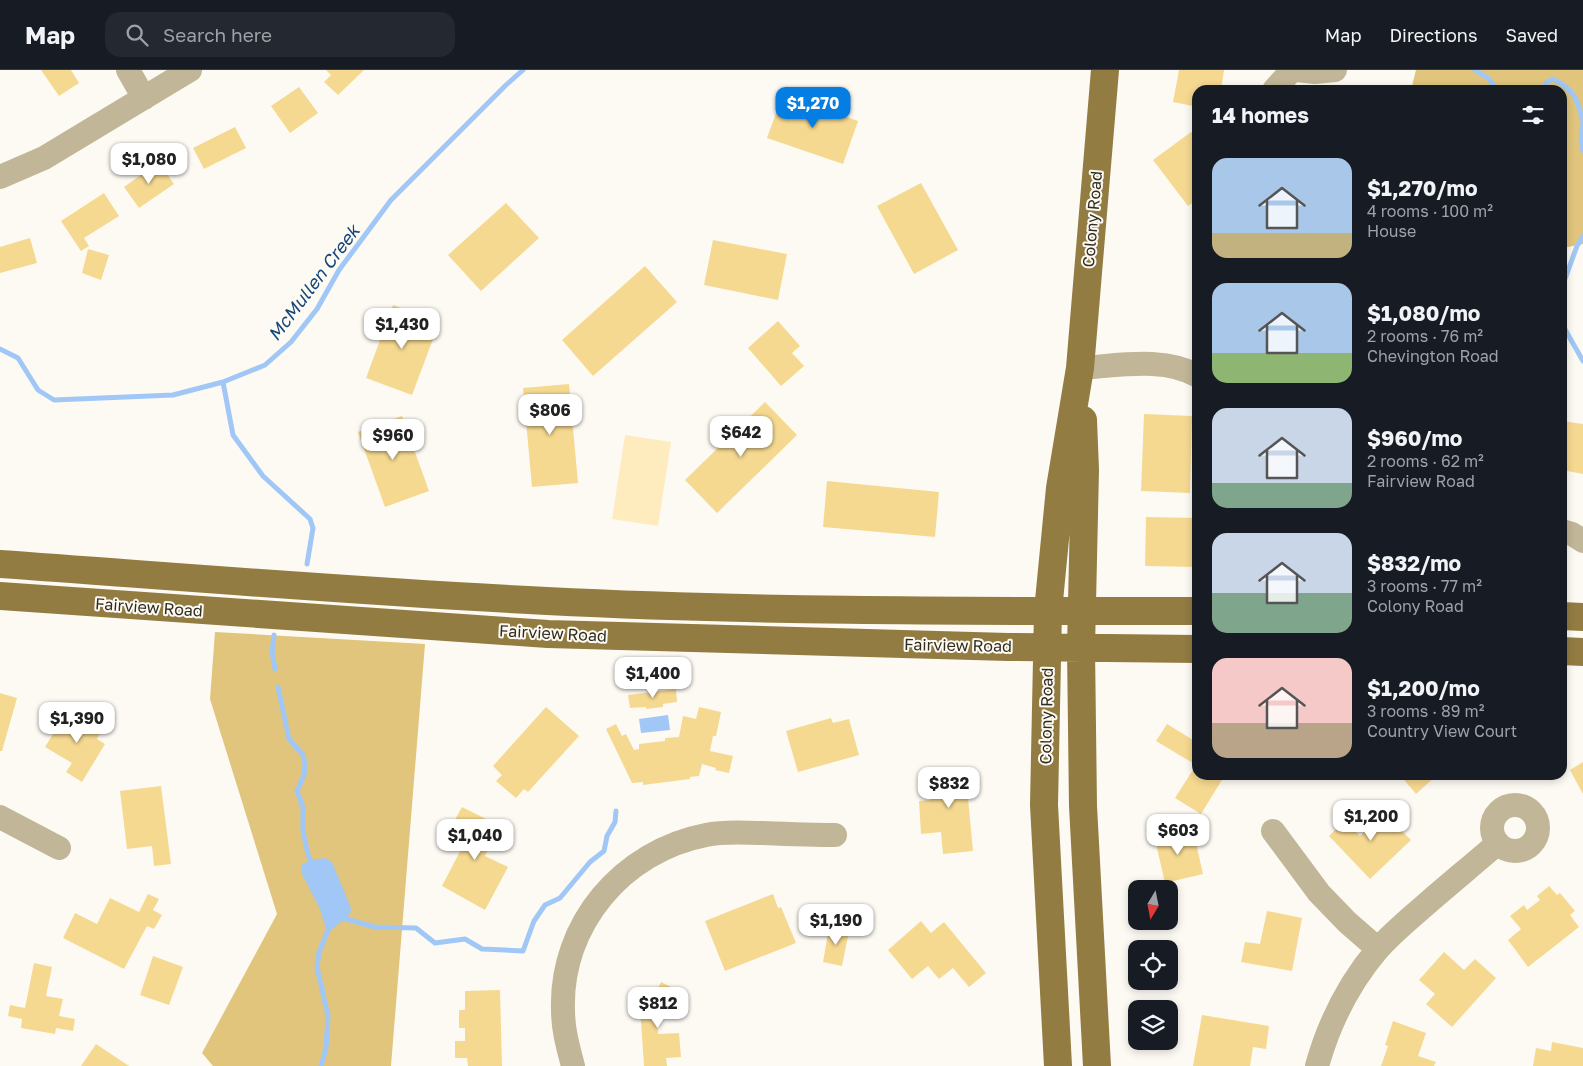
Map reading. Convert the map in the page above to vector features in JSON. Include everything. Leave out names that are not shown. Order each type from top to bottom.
[{"type":"main road","name":"Colony Road","points":[[1058,1066],[1044,805],[1048,612],[1060,488],[1080,368],[1105,70]]},
{"type":"main road","name":"Colony Road","points":[[1080,368],[1085,470],[1081,648],[1083,806],[1097,1066]]},
{"type":"main road","name":"Fairview Road","points":[[0,564],[346,590],[549,601],[687,606],[1048,612],[1192,611]]},
{"type":"main road","name":"Fairview Road","points":[[0,596],[548,634],[1081,648],[1192,649]]},
{"type":"main road","points":[[1567,616],[1583,617]]},
{"type":"main road","points":[[1567,651],[1583,652]]},
{"type":"street","points":[[128,70],[144,98]]},
{"type":"street","points":[[0,178],[44,158],[190,70]]},
{"type":"street","points":[[1278,85],[1292,70]]},
{"type":"street","points":[[1296,70],[1315,72],[1336,70]]},
{"type":"street","points":[[1080,368],[1152,365],[1170,366],[1192,374]]},
{"type":"street","points":[[1567,532],[1583,541]]},
{"type":"street","points":[[0,817],[59,848]]},
{"type":"street","points":[[1273,831],[1320,893],[1347,922],[1378,949]]},
{"type":"street","points":[[573,1066],[566,1038],[562,1008],[567,964],[583,924],[605,892],[626,871],[651,854],[678,842],[707,835],[742,832],[835,835]]},
{"type":"street","points":[[1317,1066],[1324,1042],[1339,1007],[1378,949],[1399,927],[1498,843]]},
{"type":"shaded area","points":[[1416,70],[1583,70],[1583,244],[1567,247],[1567,85],[1412,85]]},
{"type":"shaded area","points":[[625,435],[671,442],[658,526],[612,519]]},
{"type":"shaded area","points":[[215,632],[425,644],[391,1066],[213,1066],[202,1053],[277,914],[210,699]]},
{"type":"water","points":[[668,715],[670,730],[641,733],[639,719]]},
{"type":"water","points":[[325,858],[332,862],[351,908],[350,915],[327,933],[320,909],[302,874],[301,865],[311,860]]},
{"type":"building","points":[[41,70],[71,70],[79,83],[59,96]]},
{"type":"building","points":[[326,70],[364,70],[338,95],[324,82],[331,75]]},
{"type":"building","points":[[1179,70],[1224,70],[1222,85],[1192,85],[1192,106],[1173,102]]},
{"type":"building","points":[[299,87],[318,113],[290,133],[271,106]]},
{"type":"building","points":[[783,94],[858,121],[843,164],[767,138]]},
{"type":"building","points":[[235,127],[246,148],[204,169],[193,148]]},
{"type":"building","points":[[1191,132],[1192,203],[1188,206],[1153,160]]},
{"type":"building","points":[[159,162],[174,184],[139,208],[124,187]]},
{"type":"building","points":[[921,183],[958,250],[914,274],[877,206]]},
{"type":"building","points":[[104,193],[119,216],[84,238],[89,246],[81,251],[61,221]]},
{"type":"building","points":[[506,203],[539,238],[481,291],[448,255]]},
{"type":"building","points":[[30,238],[37,263],[0,273],[0,247]]},
{"type":"building","points":[[713,240],[787,254],[778,300],[704,285]]},
{"type":"building","points":[[88,249],[109,255],[101,280],[82,273]]},
{"type":"building","points":[[645,266],[677,302],[593,376],[562,340]]},
{"type":"building","points":[[393,305],[439,323],[412,395],[366,378]]},
{"type":"building","points":[[778,321],[800,346],[792,353],[804,366],[781,386],[748,348]]},
{"type":"building","points":[[569,384],[578,483],[532,487],[523,388]]},
{"type":"building","points":[[765,402],[797,435],[717,513],[685,480]]},
{"type":"building","points":[[1144,414],[1192,416],[1190,493],[1141,491]]},
{"type":"building","points":[[402,416],[429,491],[385,507],[358,432]]},
{"type":"building","points":[[1567,422],[1583,424],[1583,474],[1567,471]]},
{"type":"building","points":[[827,481],[939,492],[935,537],[823,527]]},
{"type":"building","points":[[1146,517],[1192,518],[1192,567],[1145,566]]},
{"type":"building","points":[[676,689],[677,702],[663,704],[663,707],[630,708],[628,695]]},
{"type":"building","points":[[0,693],[17,698],[2,751],[0,751]]},
{"type":"building","points":[[546,707],[579,736],[528,792],[524,789],[516,798],[496,781],[502,775],[493,766]]},
{"type":"building","points":[[699,707],[721,712],[716,736],[713,736],[710,751],[733,756],[729,773],[715,770],[716,768],[702,764],[699,776],[690,777],[690,779],[643,785],[643,782],[632,783],[606,729],[616,724],[622,736],[626,734],[634,750],[639,749],[639,744],[665,741],[665,738],[679,737],[683,716],[696,719]]},
{"type":"building","points":[[68,710],[102,730],[97,739],[105,744],[82,782],[66,772],[72,763],[45,747]]},
{"type":"building","points":[[831,718],[833,723],[849,719],[859,755],[798,772],[786,731]]},
{"type":"building","points":[[1167,724],[1192,739],[1192,763],[1156,741]]},
{"type":"building","points":[[1583,762],[1583,794],[1570,770]]},
{"type":"building","points":[[974,768],[976,786],[967,787],[973,851],[943,854],[941,832],[921,834],[919,801],[931,800],[929,772]]},
{"type":"building","points":[[1192,771],[1192,780],[1222,780],[1201,814],[1175,798]]},
{"type":"building","points":[[1404,780],[1431,780],[1416,794]]},
{"type":"building","points":[[161,786],[171,864],[154,866],[152,846],[127,849],[120,791]]},
{"type":"building","points":[[1377,806],[1411,840],[1370,879],[1329,836],[1345,820],[1360,836],[1371,825],[1364,818]]},
{"type":"building","points":[[462,807],[500,826],[485,856],[508,867],[485,910],[442,886],[468,836],[451,827]]},
{"type":"building","points":[[1176,830],[1178,838],[1194,834],[1203,874],[1178,880],[1164,880],[1154,835]]},
{"type":"building","points":[[1549,886],[1557,895],[1560,893],[1575,911],[1570,915],[1579,927],[1528,967],[1508,940],[1521,929],[1510,916],[1524,905],[1527,910],[1540,900],[1537,896]]},
{"type":"building","points":[[148,894],[159,899],[153,910],[162,915],[154,929],[147,926],[124,969],[63,938],[75,913],[97,924],[110,898],[139,912]]},
{"type":"building","points":[[773,894],[778,908],[781,907],[796,943],[725,971],[705,921]]},
{"type":"building","points":[[1267,911],[1302,918],[1292,971],[1241,962],[1245,942],[1260,944]]},
{"type":"building","points":[[921,921],[931,933],[944,922],[986,973],[969,987],[953,968],[939,979],[928,966],[912,979],[888,950]]},
{"type":"building","points":[[829,927],[849,931],[842,966],[823,962]]},
{"type":"building","points":[[1444,952],[1464,970],[1475,959],[1496,978],[1452,1027],[1426,1004],[1435,994],[1419,980]]},
{"type":"building","points":[[153,956],[183,967],[169,1005],[140,995]]},
{"type":"building","points":[[34,963],[52,967],[46,996],[63,999],[59,1016],[75,1019],[73,1031],[56,1028],[55,1034],[21,1028],[22,1019],[8,1016],[10,1005],[25,1008]]},
{"type":"building","points":[[661,982],[677,990],[658,1027],[658,1034],[679,1033],[681,1057],[666,1058],[667,1066],[644,1066],[640,1006],[646,995],[655,995]]},
{"type":"building","points":[[500,990],[502,1066],[468,1066],[467,1058],[455,1058],[455,1041],[465,1041],[465,1028],[459,1028],[459,1010],[465,1010],[465,991]]},
{"type":"building","points":[[1202,1015],[1269,1026],[1266,1049],[1253,1047],[1250,1066],[1193,1066]]},
{"type":"building","points":[[1393,1021],[1426,1033],[1418,1056],[1436,1062],[1434,1066],[1381,1066],[1388,1046],[1385,1045]]},
{"type":"building","points":[[1552,1042],[1583,1048],[1583,1066],[1533,1066],[1536,1048],[1551,1051]]},
{"type":"building","points":[[96,1044],[129,1066],[81,1066]]},
{"type":"waterway","name":"McMullen Creek","points":[[0,349],[18,358],[38,390],[54,400],[173,395],[223,382],[265,365],[291,342],[317,309],[339,270],[391,200],[523,70]]},
{"type":"waterway","points":[[1475,70],[1489,79],[1493,85]]},
{"type":"waterway","points":[[1545,85],[1553,79],[1563,85]]},
{"type":"waterway","points":[[1567,88],[1577,101],[1583,122]]},
{"type":"waterway","points":[[1583,123],[1581,142],[1583,151]]},
{"type":"waterway","points":[[1567,273],[1577,246],[1583,236]]},
{"type":"waterway","points":[[1567,333],[1583,361]]},
{"type":"waterway","points":[[223,382],[233,435],[263,476],[310,519],[313,528],[307,564]]},
{"type":"waterway","points":[[274,635],[272,652],[275,669]]},
{"type":"waterway","points":[[278,687],[289,739],[303,755],[305,764],[304,775],[297,791],[303,807],[303,831],[308,855],[313,865]]},
{"type":"waterway","points":[[339,917],[375,927],[416,928],[435,943],[465,939],[482,949],[523,951],[534,921],[545,905],[560,898],[590,862],[604,851],[607,836],[615,822],[616,811]]},
{"type":"waterway","points":[[321,1066],[326,1048],[328,1016],[317,967],[319,952],[329,928]]}]
